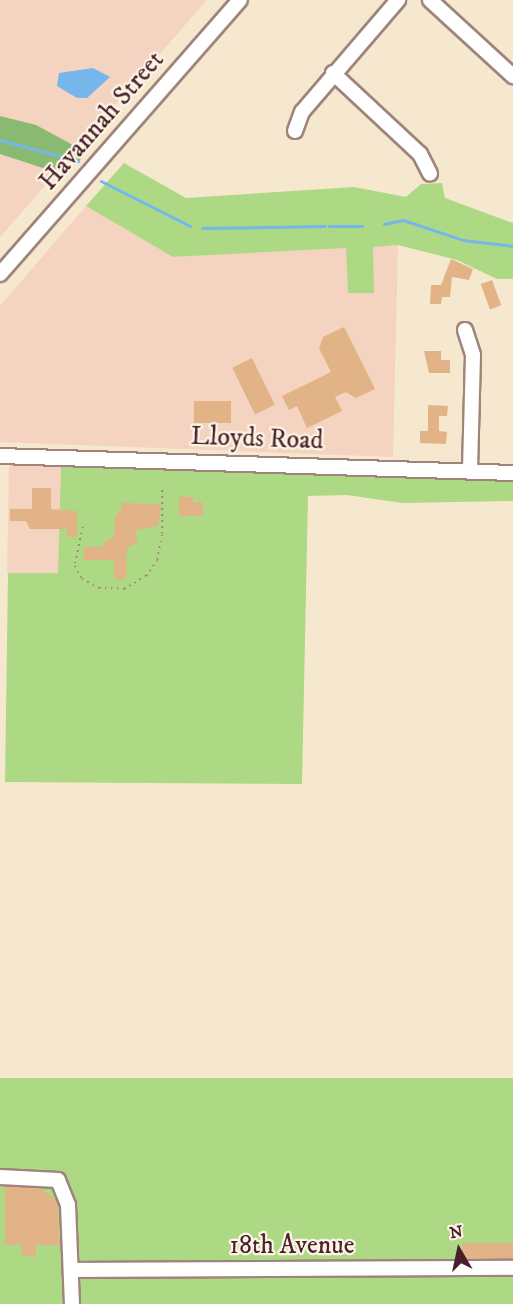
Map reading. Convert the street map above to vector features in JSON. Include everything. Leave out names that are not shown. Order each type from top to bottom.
[{"type":"street","name":"Havannah Street","points":[[0,274],[240,0]]},
{"type":"street","points":[[295,131],[302,112],[333,73],[398,0]]},
{"type":"street","points":[[430,0],[513,76]]},
{"type":"street","points":[[333,73],[420,154],[430,174]]},
{"type":"street","points":[[465,330],[473,355],[470,470]]},
{"type":"street","name":"Lloyds Road","points":[[0,456],[513,473]]},
{"type":"street","points":[[0,1177],[58,1180],[68,1205],[72,1304]]},
{"type":"street","name":"18th Avenue","points":[[72,1270],[513,1268]]},
{"type":"path","points":[[83,527],[75,566],[82,579],[99,588],[124,589],[146,576],[157,560],[162,534],[162,488]]},
{"type":"shaded area","points":[[0,0],[207,0],[0,237]]},
{"type":"shaded area","points":[[86,206],[173,257],[398,245],[393,457],[0,442],[0,306]]},
{"type":"shaded area","points":[[9,464],[61,465],[59,574],[7,573]]},
{"type":"green space","points":[[0,116],[36,125],[86,152],[77,164],[61,161],[55,172],[0,154]]},
{"type":"green space","points":[[124,163],[186,198],[354,187],[406,197],[421,184],[442,183],[445,198],[513,223],[513,279],[497,279],[457,260],[398,245],[373,247],[374,293],[348,293],[346,248],[173,257],[86,206]]},
{"type":"green space","points":[[61,465],[513,481],[513,501],[402,503],[347,495],[308,496],[302,784],[5,782],[8,573],[58,573]]},
{"type":"green space","points":[[0,1078],[513,1078],[513,1304],[0,1304]]},
{"type":"water","points":[[93,68],[110,77],[87,98],[77,98],[57,86],[59,73]]},
{"type":"building","points":[[451,259],[473,269],[469,280],[452,277],[450,297],[442,297],[441,304],[430,304],[431,285],[441,285]]},
{"type":"building","points":[[492,280],[501,305],[490,309],[481,284]]},
{"type":"building","points":[[344,327],[375,389],[356,398],[346,392],[335,397],[342,411],[307,428],[297,406],[289,410],[282,396],[331,372],[319,348],[323,337]]},
{"type":"building","points":[[424,351],[441,351],[441,360],[450,360],[450,373],[429,373]]},
{"type":"building","points":[[252,358],[275,405],[255,414],[232,368]]},
{"type":"building","points":[[194,401],[231,401],[231,423],[194,423]]},
{"type":"building","points":[[428,405],[448,406],[447,416],[439,416],[439,431],[447,432],[446,444],[420,443],[420,431],[428,431]]},
{"type":"building","points":[[32,488],[51,488],[51,509],[77,511],[77,537],[67,537],[67,529],[30,529],[26,521],[10,521],[10,509],[32,509]]},
{"type":"building","points":[[179,497],[193,497],[193,503],[203,502],[203,516],[179,516]]},
{"type":"building","points":[[121,503],[159,504],[161,507],[158,526],[136,530],[137,543],[127,548],[126,579],[114,579],[114,560],[84,560],[83,547],[102,547],[106,540],[114,538],[115,517],[121,511]]},
{"type":"building","points":[[5,1186],[40,1188],[57,1201],[60,1245],[36,1245],[36,1257],[22,1256],[22,1245],[5,1245]]},
{"type":"building","points":[[462,1243],[513,1243],[513,1259],[462,1259]]},
{"type":"waterway","points":[[0,140],[78,161]]},
{"type":"waterway","points":[[101,181],[190,226]]},
{"type":"waterway","points":[[384,224],[403,220],[463,240],[513,246]]},
{"type":"waterway","points":[[202,228],[325,226]]},
{"type":"waterway","points":[[329,226],[362,226]]}]
